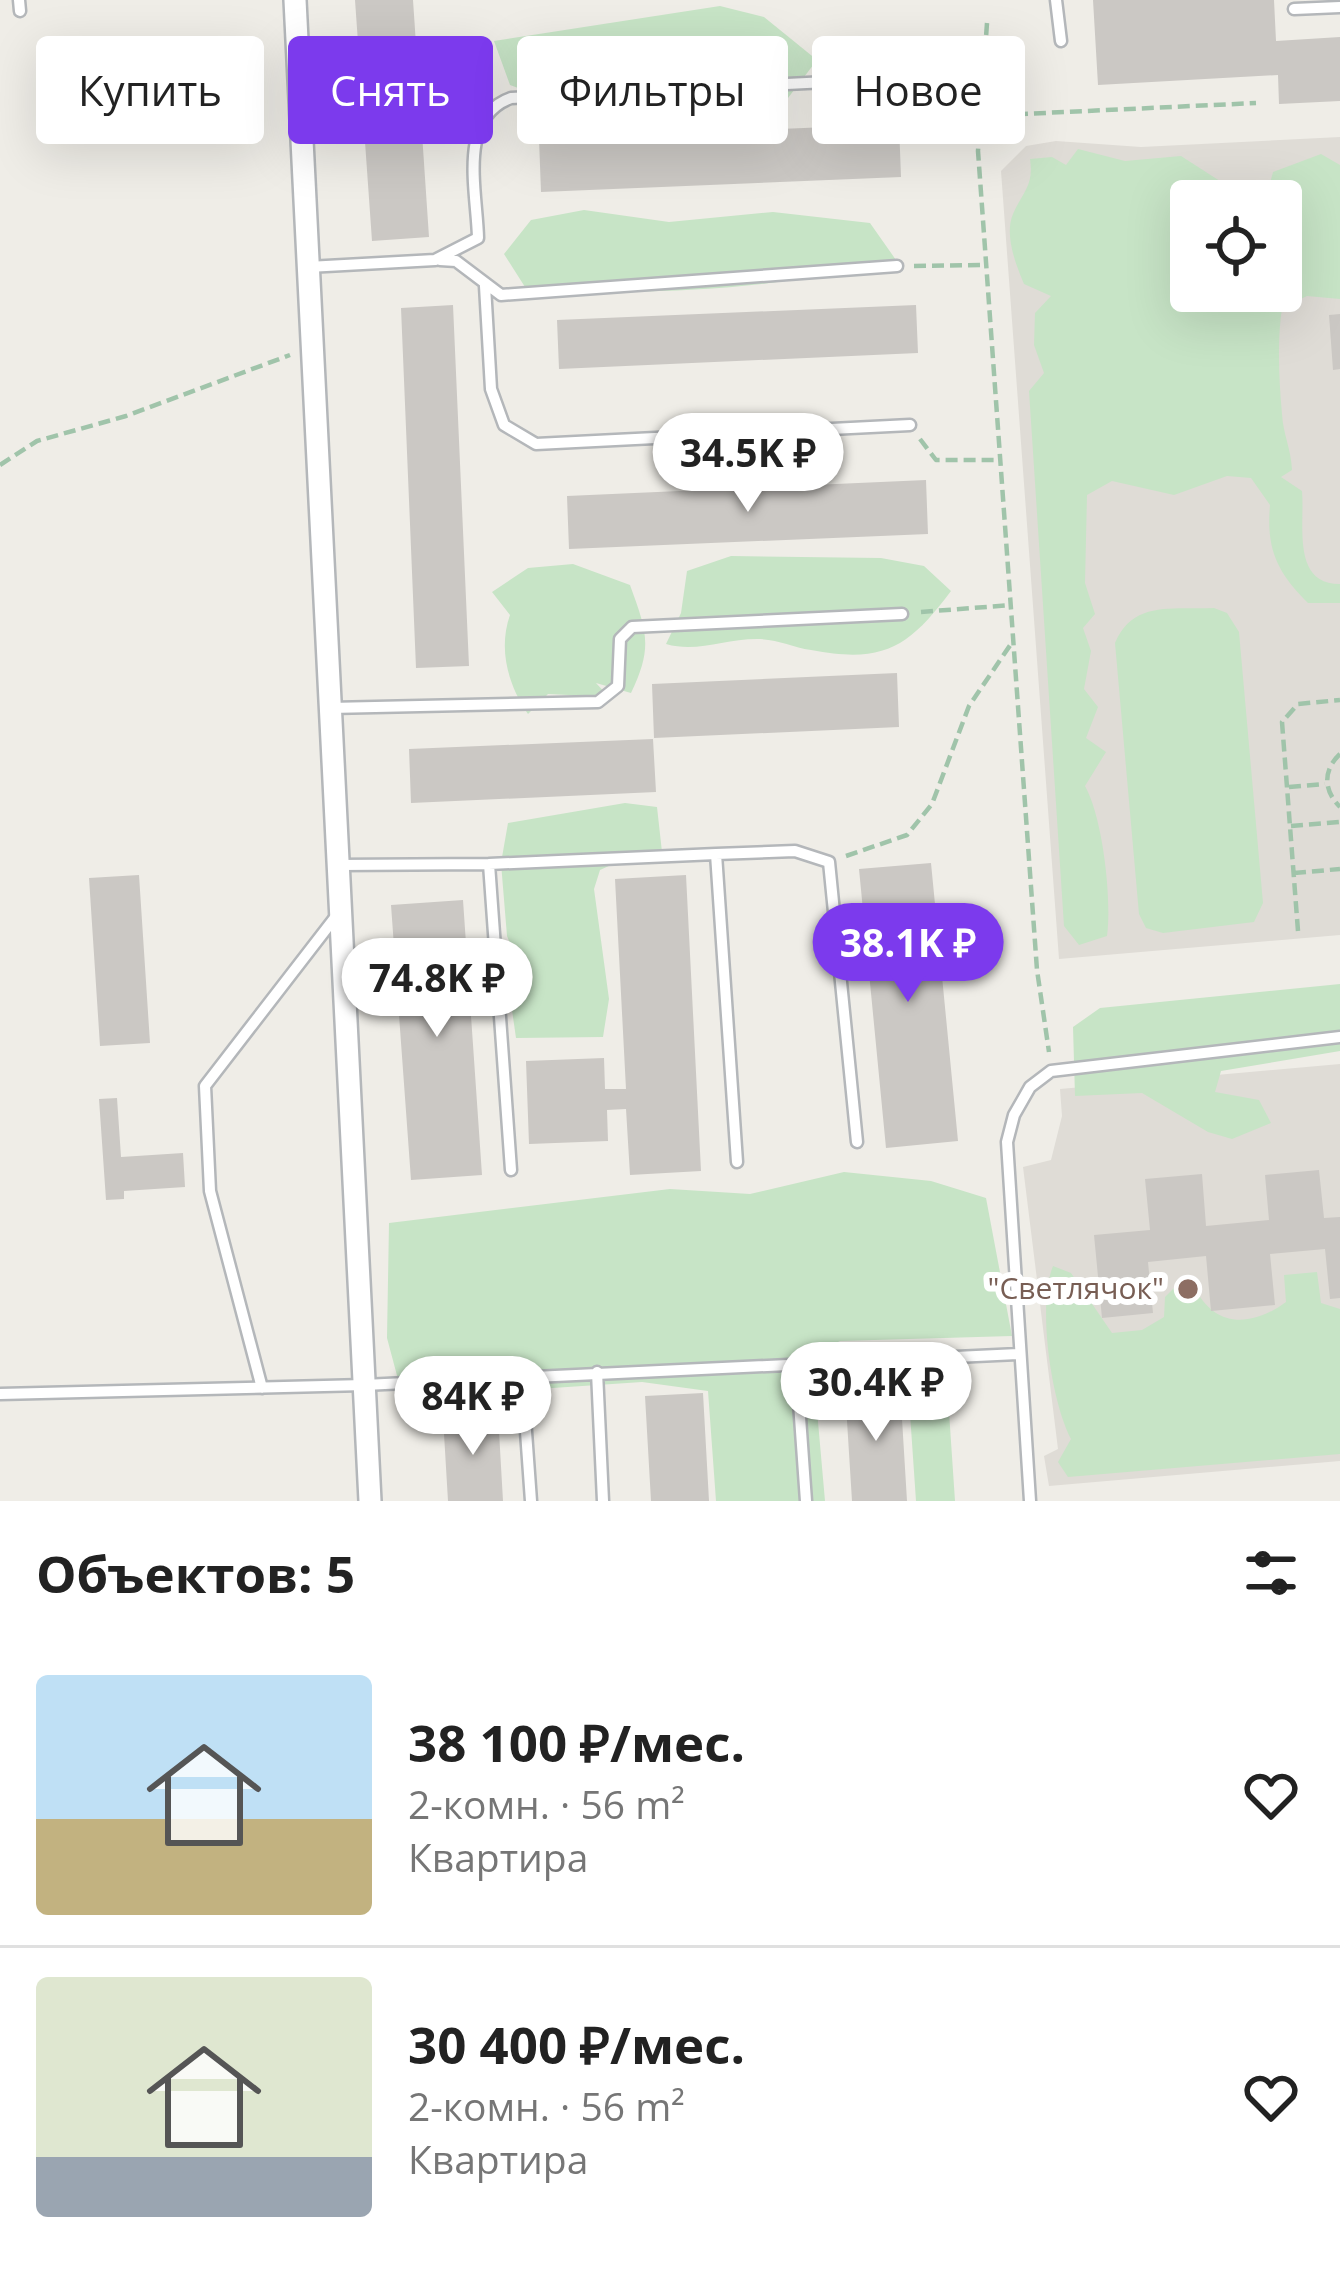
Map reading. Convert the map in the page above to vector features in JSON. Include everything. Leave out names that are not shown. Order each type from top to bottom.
[{"type":"street","points":[[295,0],[370,1501]]},
{"type":"lane","points":[[1056,0],[1060,41]]},
{"type":"lane","points":[[1294,9],[1340,7]]},
{"type":"lane","points":[[435,260],[478,238],[476,129],[496,103],[511,98],[812,83]]},
{"type":"lane","points":[[308,267],[456,261],[500,295],[898,266]]},
{"type":"lane","points":[[485,286],[491,389],[504,425],[536,444],[910,425]]},
{"type":"lane","points":[[330,708],[598,702],[618,686],[620,639],[632,627],[902,614]]},
{"type":"lane","points":[[338,865],[489,864],[796,851],[829,862],[857,1142]]},
{"type":"lane","points":[[716,854],[736,1162]]},
{"type":"lane","points":[[489,864],[512,1170]]},
{"type":"lane","points":[[262,1388],[210,1191],[205,1086],[340,911]]},
{"type":"lane","points":[[1030,1501],[1007,1142],[1014,1114],[1030,1087],[1051,1071],[1340,1036]]},
{"type":"lane","points":[[0,1394],[364,1385],[1019,1354]]},
{"type":"lane","points":[[796,1361],[806,1501]]},
{"type":"lane","points":[[597,1372],[603,1501]]},
{"type":"lane","points":[[522,1376],[532,1501]]},
{"type":"path","points":[[986,36],[987,23]]},
{"type":"path","points":[[1025,114],[1256,103]]},
{"type":"path","points":[[980,144],[1037,970],[1051,1071]]},
{"type":"path","points":[[898,266],[986,265]]},
{"type":"path","points":[[0,465],[38,440],[206,388],[312,346]]},
{"type":"path","points":[[910,425],[936,460],[1000,460]]},
{"type":"path","points":[[902,614],[1011,605]]},
{"type":"path","points":[[829,862],[907,835],[932,804],[970,706],[1013,641]]},
{"type":"path","points":[[1298,931],[1285,713],[1298,704],[1340,700]]},
{"type":"path","points":[[1340,754],[1330,766],[1327,784],[1340,806]]},
{"type":"path","points":[[1288,787],[1327,784]]},
{"type":"path","points":[[1291,826],[1340,822]]},
{"type":"path","points":[[1294,873],[1340,869]]},
{"type":"shaded area","points":[[1340,137],[1340,935],[1059,959],[1001,171],[1026,146],[1056,141],[1141,147]]},
{"type":"shaded area","name":"\"Светлячок\"","points":[[1340,1064],[1340,1461],[1049,1486],[1044,1456],[1058,1449],[1023,1167],[1051,1160],[1062,1116],[1060,1089]]},
{"type":"green space","points":[[720,6],[764,17],[787,36],[526,36]]},
{"type":"green space","points":[[788,36],[812,56],[812,67],[788,98]]},
{"type":"green space","points":[[517,37],[517,87],[510,85],[494,41]]},
{"type":"green space","points":[[1078,149],[1125,161],[1181,156],[1218,180],[1170,180],[1170,312],[1282,312],[1279,361],[1292,470],[1281,477],[1302,491],[1307,563],[1324,581],[1340,584],[1340,603],[1308,603],[1288,581],[1272,547],[1270,505],[1251,478],[1227,476],[1174,495],[1112,481],[1087,495],[1085,583],[1095,614],[1083,628],[1091,651],[1084,689],[1098,707],[1086,738],[1106,752],[1085,786],[1101,838],[1108,921],[1107,936],[1079,945],[1064,926],[1029,391],[1044,373],[1034,345],[1035,313],[1051,296],[1024,284],[1010,231],[1029,182],[1030,159],[1052,157],[1066,165]]},
{"type":"green space","points":[[1321,154],[1340,165],[1340,299],[1302,298],[1302,180],[1271,180],[1273,172]]},
{"type":"green space","points":[[584,210],[669,222],[773,212],[870,223],[896,260],[807,278],[712,288],[616,292],[525,287],[504,254],[531,220]]},
{"type":"green space","points":[[731,556],[881,558],[924,566],[951,591],[922,626],[893,647],[876,652],[836,654],[757,639],[689,647],[666,644],[681,613],[687,571]]},
{"type":"green space","points":[[573,564],[630,585],[644,628],[643,663],[631,693],[596,683],[609,697],[548,694],[528,714],[507,666],[510,615],[492,592],[528,568]]},
{"type":"green space","points":[[1214,608],[1227,613],[1239,632],[1263,903],[1254,922],[1163,933],[1146,928],[1139,914],[1115,643],[1123,629],[1143,614]]},
{"type":"green space","points":[[625,803],[657,807],[662,852],[635,854],[600,870],[594,889],[609,999],[603,1037],[516,1038],[512,1010],[526,984],[507,936],[501,863],[508,823]]},
{"type":"green space","points":[[1340,984],[1340,1051],[1221,1071],[1215,1092],[1259,1100],[1271,1123],[1232,1139],[1208,1132],[1142,1093],[1075,1096],[1073,1027],[1100,1008]]},
{"type":"green space","points":[[844,1172],[931,1181],[986,1198],[1012,1336],[840,1341],[824,1349],[813,1365],[825,1501],[716,1501],[708,1391],[642,1382],[403,1398],[387,1338],[389,1223],[670,1189],[750,1194]]},
{"type":"green space","points":[[1053,1266],[1071,1273],[1112,1333],[1142,1330],[1164,1317],[1165,1297],[1178,1284],[1194,1286],[1202,1300],[1223,1317],[1247,1319],[1286,1302],[1284,1275],[1317,1272],[1321,1303],[1340,1309],[1340,1454],[1068,1477],[1058,1462],[1071,1439],[1058,1401],[1046,1328]]},
{"type":"green space","points":[[947,1382],[955,1501],[916,1501],[909,1399]]},
{"type":"building","points":[[355,0],[413,0],[415,36],[358,36]]},
{"type":"building","points":[[1093,0],[1274,0],[1276,41],[1340,37],[1340,101],[1279,104],[1278,75],[1098,85]]},
{"type":"building","points":[[812,128],[812,144],[900,144],[901,177],[541,192],[539,144],[788,144],[788,129]]},
{"type":"building","points":[[365,144],[423,144],[429,237],[372,241]]},
{"type":"building","points":[[453,305],[469,666],[416,668],[401,308]]},
{"type":"building","points":[[916,305],[918,353],[559,369],[557,320]]},
{"type":"building","points":[[1340,314],[1340,369],[1333,370],[1329,315]]},
{"type":"building","points":[[926,480],[928,534],[569,549],[567,496]]},
{"type":"building","points":[[897,673],[899,727],[654,738],[652,684]]},
{"type":"building","points":[[653,739],[656,792],[411,803],[409,749]]},
{"type":"building","points":[[931,863],[958,1141],[886,1148],[859,869]]},
{"type":"building","points":[[139,875],[150,1043],[100,1046],[89,878]]},
{"type":"building","points":[[686,875],[701,1171],[630,1175],[626,1109],[607,1110],[608,1141],[529,1144],[526,1061],[604,1058],[605,1089],[626,1089],[615,879]]},
{"type":"building","points":[[463,900],[482,1175],[411,1180],[391,905]]},
{"type":"building","points":[[117,1098],[121,1157],[183,1153],[185,1187],[124,1191],[124,1199],[106,1200],[99,1099]]},
{"type":"building","points":[[1319,1170],[1324,1218],[1340,1217],[1340,1298],[1330,1299],[1325,1249],[1270,1254],[1275,1305],[1211,1311],[1206,1256],[1148,1262],[1153,1313],[1102,1318],[1094,1235],[1150,1230],[1145,1179],[1202,1174],[1206,1226],[1269,1220],[1265,1175]]},
{"type":"building","points":[[900,1386],[907,1501],[852,1501],[845,1389]]},
{"type":"building","points":[[703,1393],[709,1501],[651,1501],[645,1396]]},
{"type":"building","points":[[498,1414],[503,1501],[448,1501],[443,1417]]},
{"type":"place","name":"\"Светлячок\"","points":[[1188,1289]]}]
